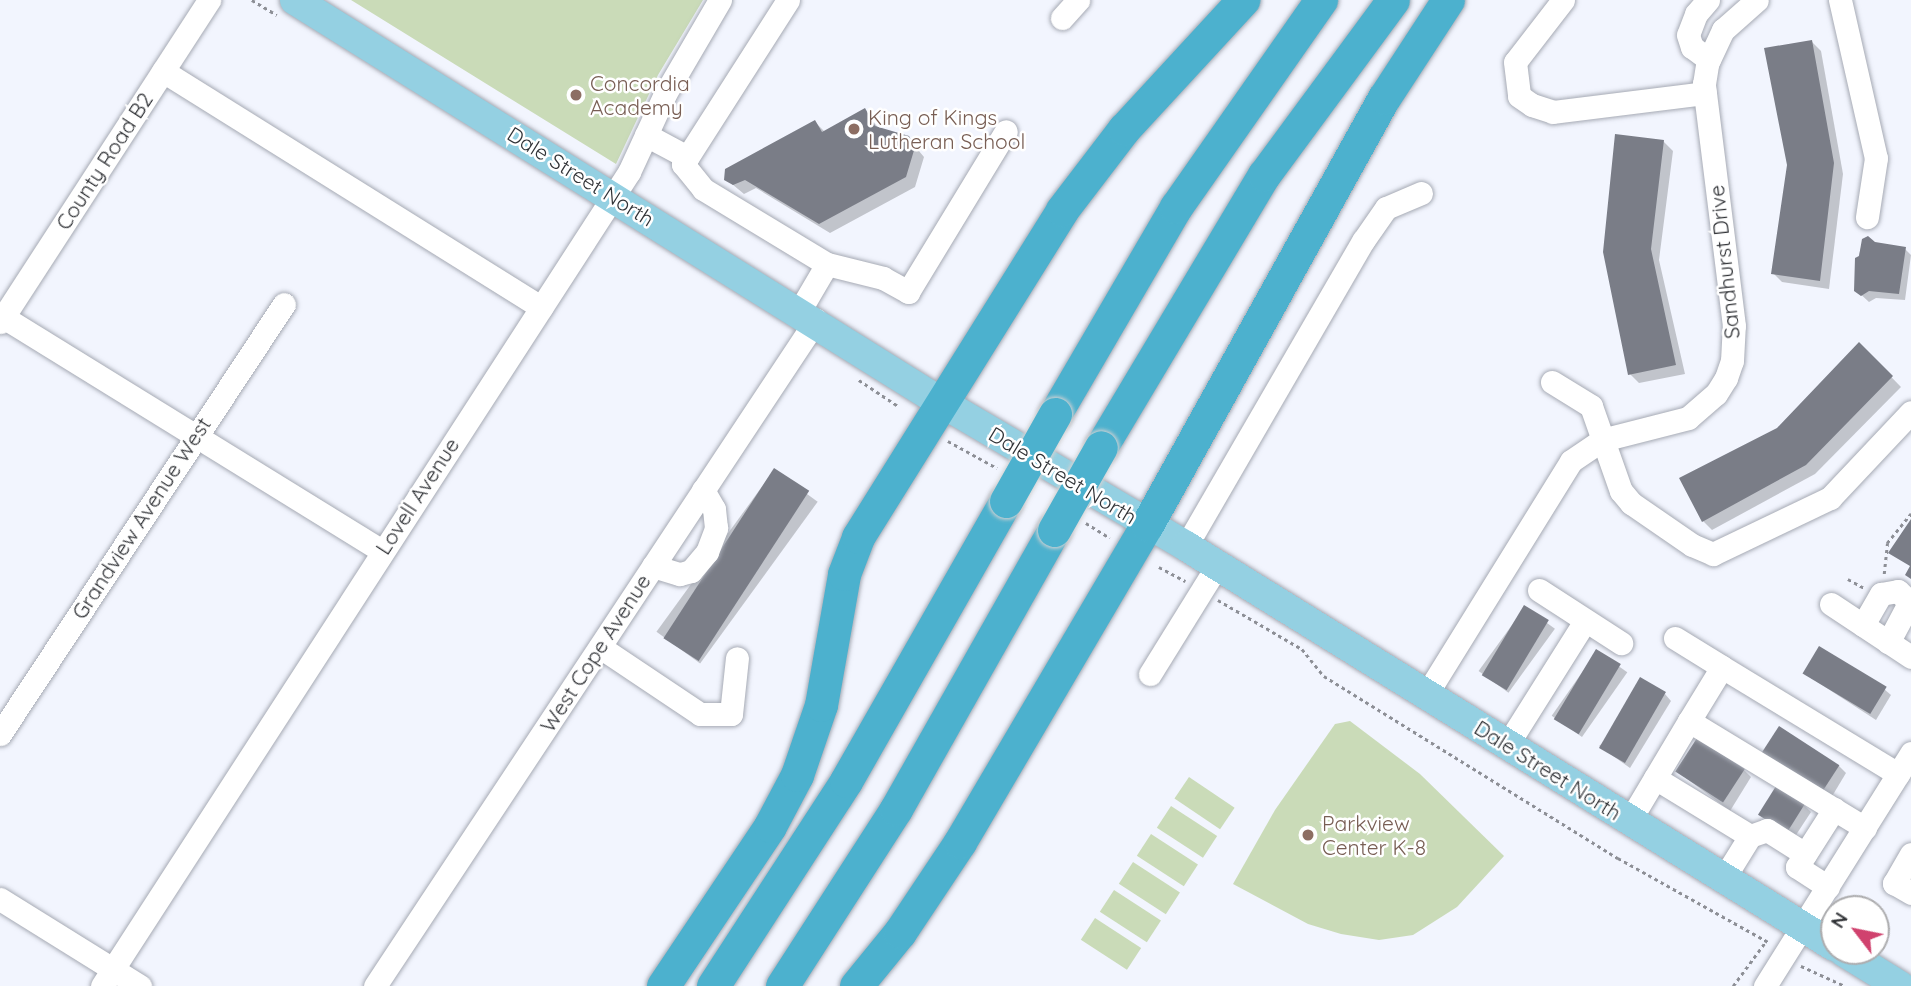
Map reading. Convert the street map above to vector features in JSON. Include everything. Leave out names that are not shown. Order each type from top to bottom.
[{"type":"highway","points":[[663,986],[770,826],[797,775],[821,705],[849,556],[939,401],[1093,170],[1124,129],[1243,0]]},
{"type":"highway","points":[[713,986],[846,781],[1055,414],[1183,197],[1321,0]]},
{"type":"highway","points":[[782,986],[896,809],[1101,447],[1257,185],[1393,0]]},
{"type":"highway","points":[[856,986],[900,932],[960,842],[1147,526],[1384,97],[1448,0]]},
{"type":"highway","points":[[1204,422],[1243,387],[1258,365],[1377,154],[1453,0]]},
{"type":"main road","name":"Dale Street North","points":[[295,0],[808,315],[939,401],[1147,526],[1186,546],[1820,937]]},
{"type":"main road","points":[[1866,965],[1900,986]]},
{"type":"street","name":"County Road B2","points":[[1,318],[209,0]]},
{"type":"street","name":"Lovell Avenue","points":[[108,978],[612,197],[679,68],[720,0]]},
{"type":"street","points":[[788,0],[683,164],[703,189],[827,264],[883,278],[908,292],[1006,131]]},
{"type":"street","points":[[1062,18],[1079,0]]},
{"type":"street","points":[[1563,0],[1514,62],[1519,96],[1532,105],[1553,112],[1705,93]]},
{"type":"street","points":[[1708,0],[1696,14],[1688,34],[1692,47],[1709,60]]},
{"type":"street","points":[[1840,0],[1876,158],[1867,218]]},
{"type":"street","name":"Sandhurst Drive","points":[[1426,695],[1561,475],[1578,455],[1602,440],[1688,418],[1716,394],[1732,361],[1734,326],[1705,93],[1709,60],[1723,30],[1750,2]]},
{"type":"street","points":[[163,71],[541,307]]},
{"type":"street","points":[[646,135],[687,157]]},
{"type":"street","points":[[1186,546],[1363,241],[1386,208],[1421,193]]},
{"type":"street","name":"West Cope Avenue","points":[[375,986],[704,490],[808,315],[827,264]]},
{"type":"street","name":"Grandview Avenue West","points":[[0,734],[194,435],[284,304]]},
{"type":"street","points":[[1,318],[382,551]]},
{"type":"street","points":[[1552,382],[1591,406],[1621,491],[1631,503],[1692,545],[1713,554],[1830,498],[1911,412]]},
{"type":"street","points":[[653,566],[680,574],[691,571],[707,552],[716,528],[704,490]]},
{"type":"street","points":[[1150,674],[1217,566]]},
{"type":"street","points":[[1539,590],[1621,643]]},
{"type":"street","points":[[1863,625],[1881,594],[1898,591],[1907,600],[1906,607],[1888,642]]},
{"type":"street","points":[[1831,604],[1911,657]]},
{"type":"street","points":[[1507,745],[1585,621]]},
{"type":"street","points":[[1675,638],[1901,783]]},
{"type":"street","points":[[600,647],[700,714],[731,714],[737,657]]},
{"type":"street","points":[[1630,820],[1722,667]]},
{"type":"street","points":[[1689,721],[1865,828]]},
{"type":"street","points":[[1765,986],[1865,828],[1901,783],[1911,753]]},
{"type":"street","points":[[1655,778],[1750,836]]},
{"type":"street","points":[[1828,887],[1797,867],[1834,809]]},
{"type":"street","points":[[1724,878],[1750,836],[1767,830],[1805,854]]},
{"type":"street","points":[[1911,854],[1894,883],[1911,893]]},
{"type":"street","points":[[0,899],[108,978],[140,986]]},
{"type":"path","points":[[1883,580],[1887,543],[1911,513]]},
{"type":"path","points":[[1159,567],[1302,649],[1324,676],[1618,858],[1733,927],[1762,935],[1766,941],[1733,986]]},
{"type":"path","points":[[1807,970],[1845,986]]},
{"type":"green space","name":"Concordia Academy","points":[[351,0],[703,0],[658,75],[616,164]]},
{"type":"green space","points":[[1350,721],[1420,774],[1504,856],[1457,907],[1413,935],[1379,940],[1341,934],[1308,924],[1233,884],[1275,810],[1335,724]]},
{"type":"green space","points":[[1189,777],[1235,808],[1220,829],[1174,799]]},
{"type":"green space","points":[[1171,806],[1217,836],[1203,858],[1157,828]]},
{"type":"green space","points":[[1151,834],[1198,864],[1184,886],[1137,856]]},
{"type":"green space","points":[[1133,862],[1180,892],[1166,914],[1119,884]]},
{"type":"green space","points":[[1114,890],[1161,920],[1147,942],[1100,912]]},
{"type":"green space","points":[[1095,918],[1141,948],[1127,970],[1081,940]]},
{"type":"building","points":[[1812,40],[1834,163],[1820,281],[1771,274],[1787,165],[1764,48]]},
{"type":"building","points":[[865,108],[875,126],[909,136],[915,147],[906,177],[819,224],[745,180],[733,185],[724,180],[725,169],[815,120],[822,132]]},
{"type":"building","points":[[1615,134],[1664,140],[1651,249],[1676,365],[1628,375],[1603,252]]},
{"type":"building","points":[[1868,236],[1875,242],[1906,247],[1899,294],[1869,291],[1861,296],[1854,291],[1855,258],[1859,256],[1862,239]]},
{"type":"building","points":[[1859,342],[1893,376],[1806,465],[1702,522],[1679,478],[1777,428]]},
{"type":"building","points":[[774,468],[809,491],[699,661],[663,638]]},
{"type":"building","points":[[1911,519],[1911,579],[1905,575],[1910,566],[1888,553]]},
{"type":"building","points":[[1524,605],[1549,620],[1507,690],[1482,675]]},
{"type":"building","points":[[1819,646],[1887,687],[1870,714],[1803,673]]},
{"type":"building","points":[[1596,649],[1621,664],[1579,734],[1554,719]]},
{"type":"building","points":[[1640,677],[1666,692],[1625,763],[1599,748]]},
{"type":"building","points":[[1779,726],[1839,765],[1821,793],[1761,754]]},
{"type":"building","points":[[1697,738],[1745,769],[1723,803],[1675,772]]},
{"type":"building","points":[[1776,786],[1805,804],[1787,833],[1758,815]]},
{"type":"place","name":"Concordia Academy","points":[[576,95]]},
{"type":"place","name":"King of Kings Lutheran School","points":[[854,129]]},
{"type":"place","name":"Parkview Center K-8","points":[[1308,835]]}]
